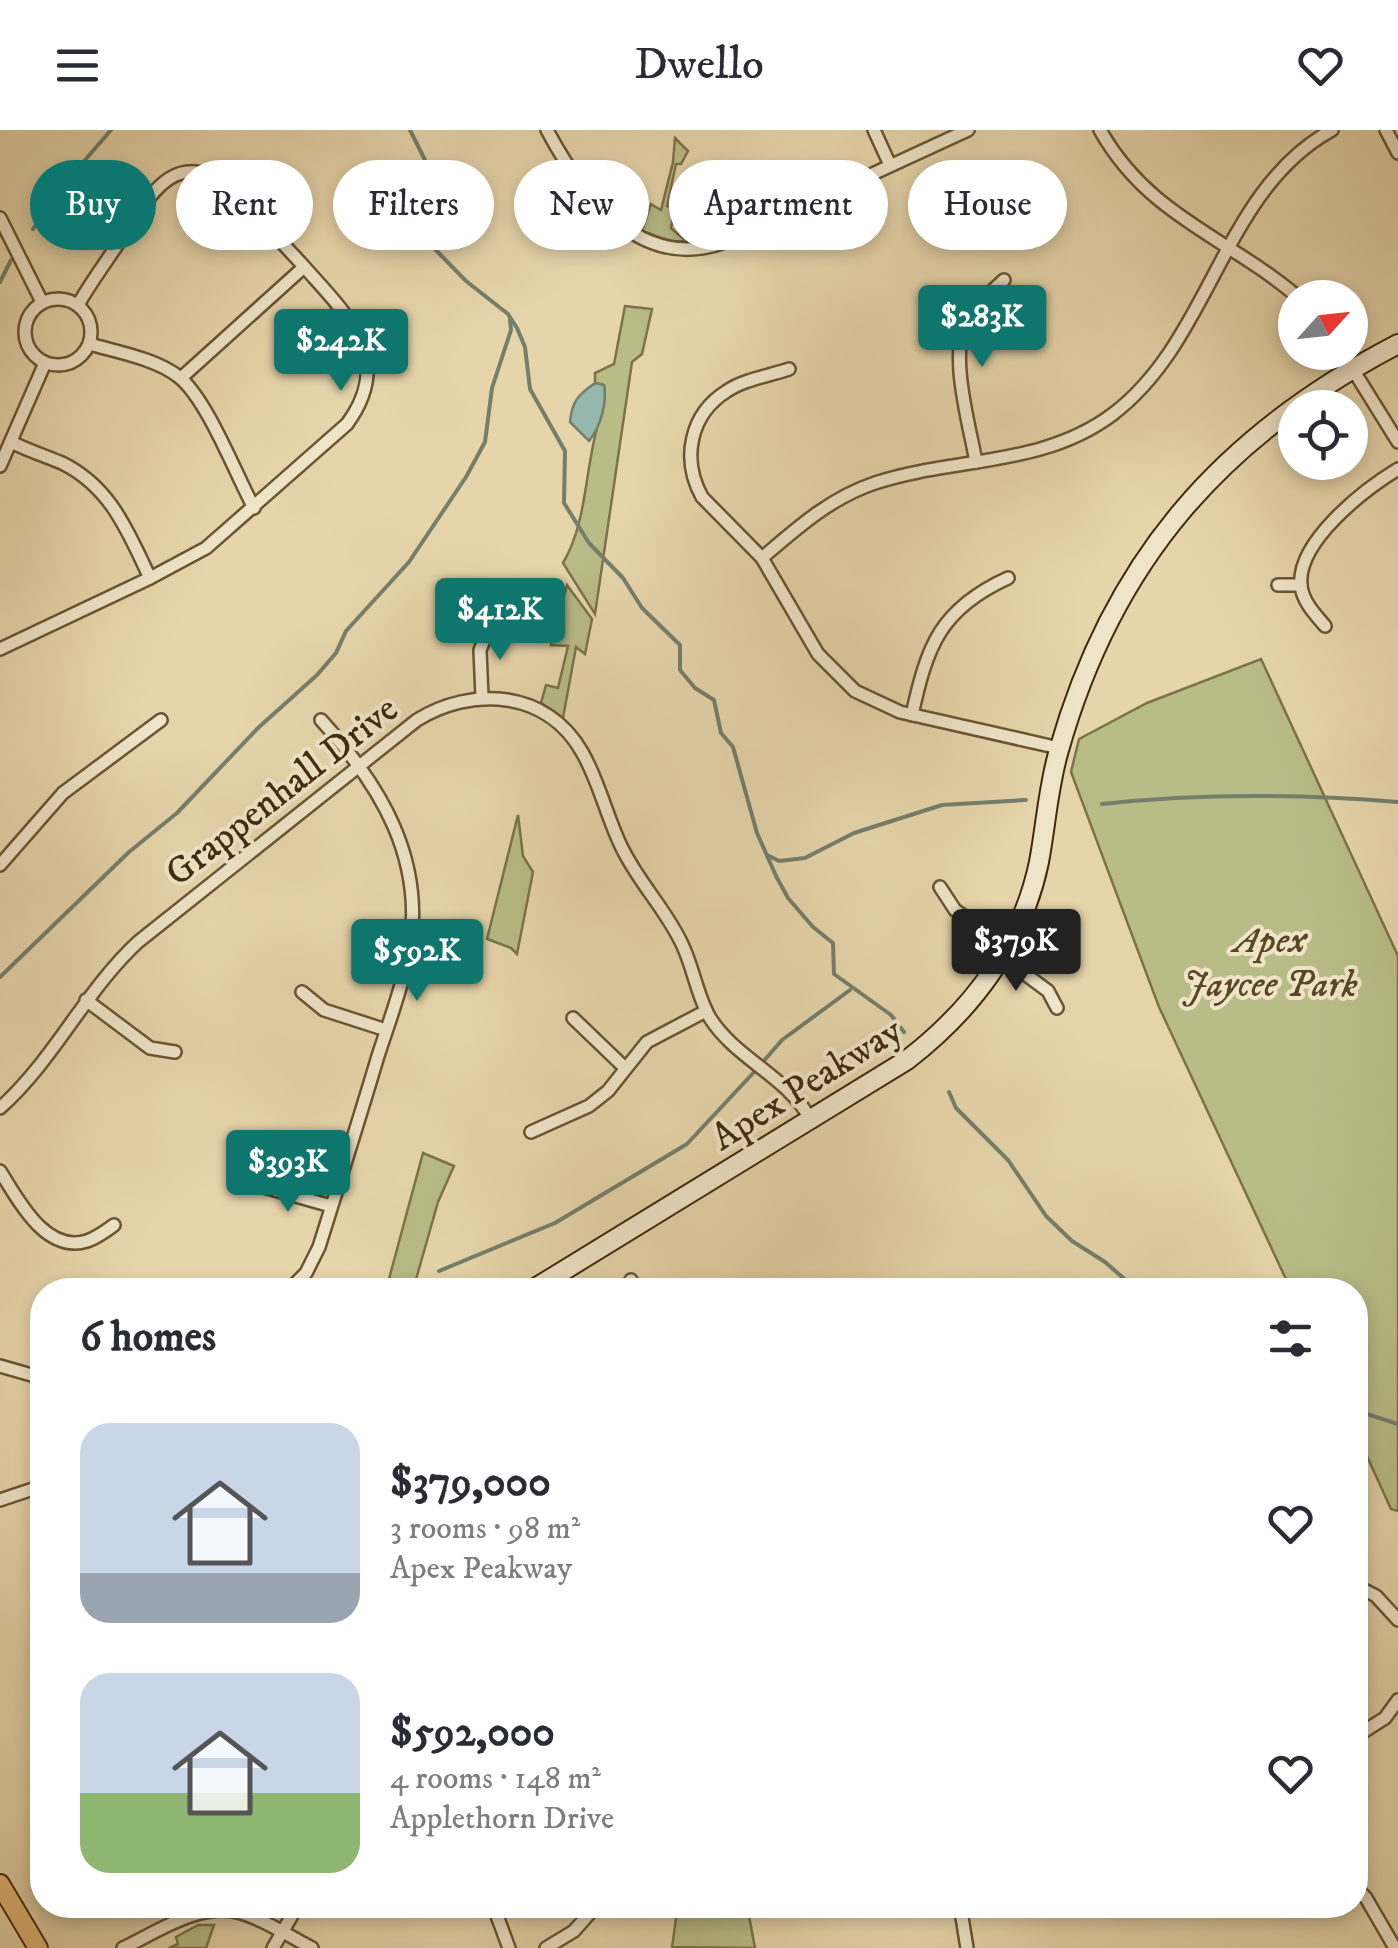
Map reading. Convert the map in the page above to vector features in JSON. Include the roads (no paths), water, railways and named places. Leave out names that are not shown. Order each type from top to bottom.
[{"type":"main road","name":"Apex Peakway","points":[[1368,353],[1398,344]]},
{"type":"main road","name":"Apex Peakway","points":[[552,1278],[907,1060],[944,1030],[978,993],[1005,952],[1031,895],[1059,748],[1103,628],[1135,573],[1202,488],[1253,438],[1336,370]]},
{"type":"main road","points":[[0,1884],[38,1948]]},
{"type":"street","points":[[547,130],[563,158],[620,226],[647,243],[675,250],[711,248],[968,130]]},
{"type":"street","points":[[874,130],[890,166]]},
{"type":"street","points":[[1100,130],[1119,160],[1173,213],[1278,283]]},
{"type":"street","points":[[762,558],[810,518],[849,494],[879,482],[1065,442],[1096,426],[1135,396],[1172,353],[1229,248],[1277,174],[1304,148],[1332,130]]},
{"type":"street","points":[[1386,130],[1398,153]]},
{"type":"street","points":[[0,649],[206,548],[347,424],[361,400],[366,378],[365,352],[356,326],[228,186],[210,174],[183,172],[158,186],[78,305]]},
{"type":"street","points":[[0,218],[42,302]]},
{"type":"street","points":[[181,378],[304,267]]},
{"type":"street","points":[[976,462],[960,367],[962,333],[974,311],[1004,280]]},
{"type":"street","points":[[60,298],[78,305],[90,323],[90,344],[84,354],[67,365],[45,363],[30,350],[25,329],[34,309],[42,302],[60,298]]},
{"type":"street","points":[[90,344],[181,378],[198,400],[254,508]]},
{"type":"street","points":[[0,466],[45,363]]},
{"type":"street","points":[[789,370],[740,384],[720,396],[699,420],[691,444],[692,470],[702,497],[762,558],[818,654],[837,676],[870,700],[912,716],[1059,748]]},
{"type":"street","points":[[1353,370],[1398,442]]},
{"type":"street","points":[[11,442],[78,472],[104,494],[121,516],[150,578]]},
{"type":"street","points":[[1324,626],[1307,604],[1300,585],[1303,568],[1332,522],[1374,483],[1398,469]]},
{"type":"street","points":[[912,716],[922,666],[939,630],[968,600],[1008,578]]},
{"type":"street","points":[[1278,585],[1300,585]]},
{"type":"street","points":[[482,696],[480,650],[490,626]]},
{"type":"street","name":"Grappenhall Drive","points":[[0,1108],[26,1080],[106,974],[138,942],[357,765],[429,712],[482,696],[535,708],[552,718],[576,743],[624,852],[682,942],[706,1011],[720,1032],[795,1098],[811,1120]]},
{"type":"street","points":[[0,865],[63,792],[161,720]]},
{"type":"street","points":[[299,1278],[312,1263],[408,958],[412,892],[396,827],[378,792],[321,720]]},
{"type":"street","points":[[940,886],[955,910],[1048,991],[1057,1008]]},
{"type":"street","points":[[302,992],[324,1010],[386,1030]]},
{"type":"street","points":[[86,1000],[150,1048],[175,1052]]},
{"type":"street","points":[[531,1132],[589,1106],[608,1091],[624,1067],[656,1034],[706,1011]]},
{"type":"street","points":[[573,1018],[624,1067]]},
{"type":"street","points":[[0,1171],[39,1226],[54,1238],[89,1241],[114,1225]]},
{"type":"street","points":[[257,1185],[331,1206]]},
{"type":"street","points":[[0,1366],[30,1375]]},
{"type":"street","points":[[0,1500],[30,1490]]},
{"type":"street","points":[[1368,1593],[1387,1605],[1398,1620]]},
{"type":"street","points":[[1368,1729],[1385,1718],[1398,1700]]},
{"type":"street","points":[[1368,1902],[1394,1948]]},
{"type":"street","points":[[124,1948],[193,1918]]},
{"type":"street","points":[[254,1918],[312,1948]]},
{"type":"street","points":[[273,1948],[291,1918]]},
{"type":"street","points":[[499,1918],[509,1948]]},
{"type":"street","points":[[546,1948],[574,1932],[586,1918]]},
{"type":"street","points":[[962,1918],[967,1948]]},
{"type":"water","points":[[595,383],[604,385],[605,399],[600,421],[589,441],[570,422],[577,399]]},
{"type":"waterway","points":[[85,160],[111,130]]},
{"type":"waterway","points":[[410,130],[435,180],[425,227],[428,242],[466,281],[508,314],[517,328],[525,347],[530,389],[565,451],[564,503],[589,543],[623,578],[642,608],[680,645],[680,670],[695,688],[714,700],[721,733],[733,747],[757,833],[788,898],[833,943],[834,974],[891,1015],[904,1032]]},
{"type":"waterway","points":[[0,282],[11,260]]},
{"type":"waterway","points":[[0,977],[129,852],[177,813],[258,728],[317,675],[336,653],[346,631],[409,562],[485,442],[492,388],[511,330],[510,319]]},
{"type":"waterway","points":[[1102,804],[1250,796],[1398,802]]},
{"type":"waterway","points":[[767,855],[779,861],[805,858],[854,833],[942,805],[1026,800]]},
{"type":"waterway","points":[[762,1063],[782,1040],[850,990]]},
{"type":"waterway","points":[[439,1271],[555,1223],[687,1144],[756,1070]]},
{"type":"waterway","points":[[949,1092],[956,1108],[1008,1160],[1046,1216],[1072,1241],[1123,1278]]},
{"type":"waterway","points":[[1368,1414],[1398,1424]]},
{"type":"park label","name":"Apex Jaycee Park","points":[[1270,961]]}]
